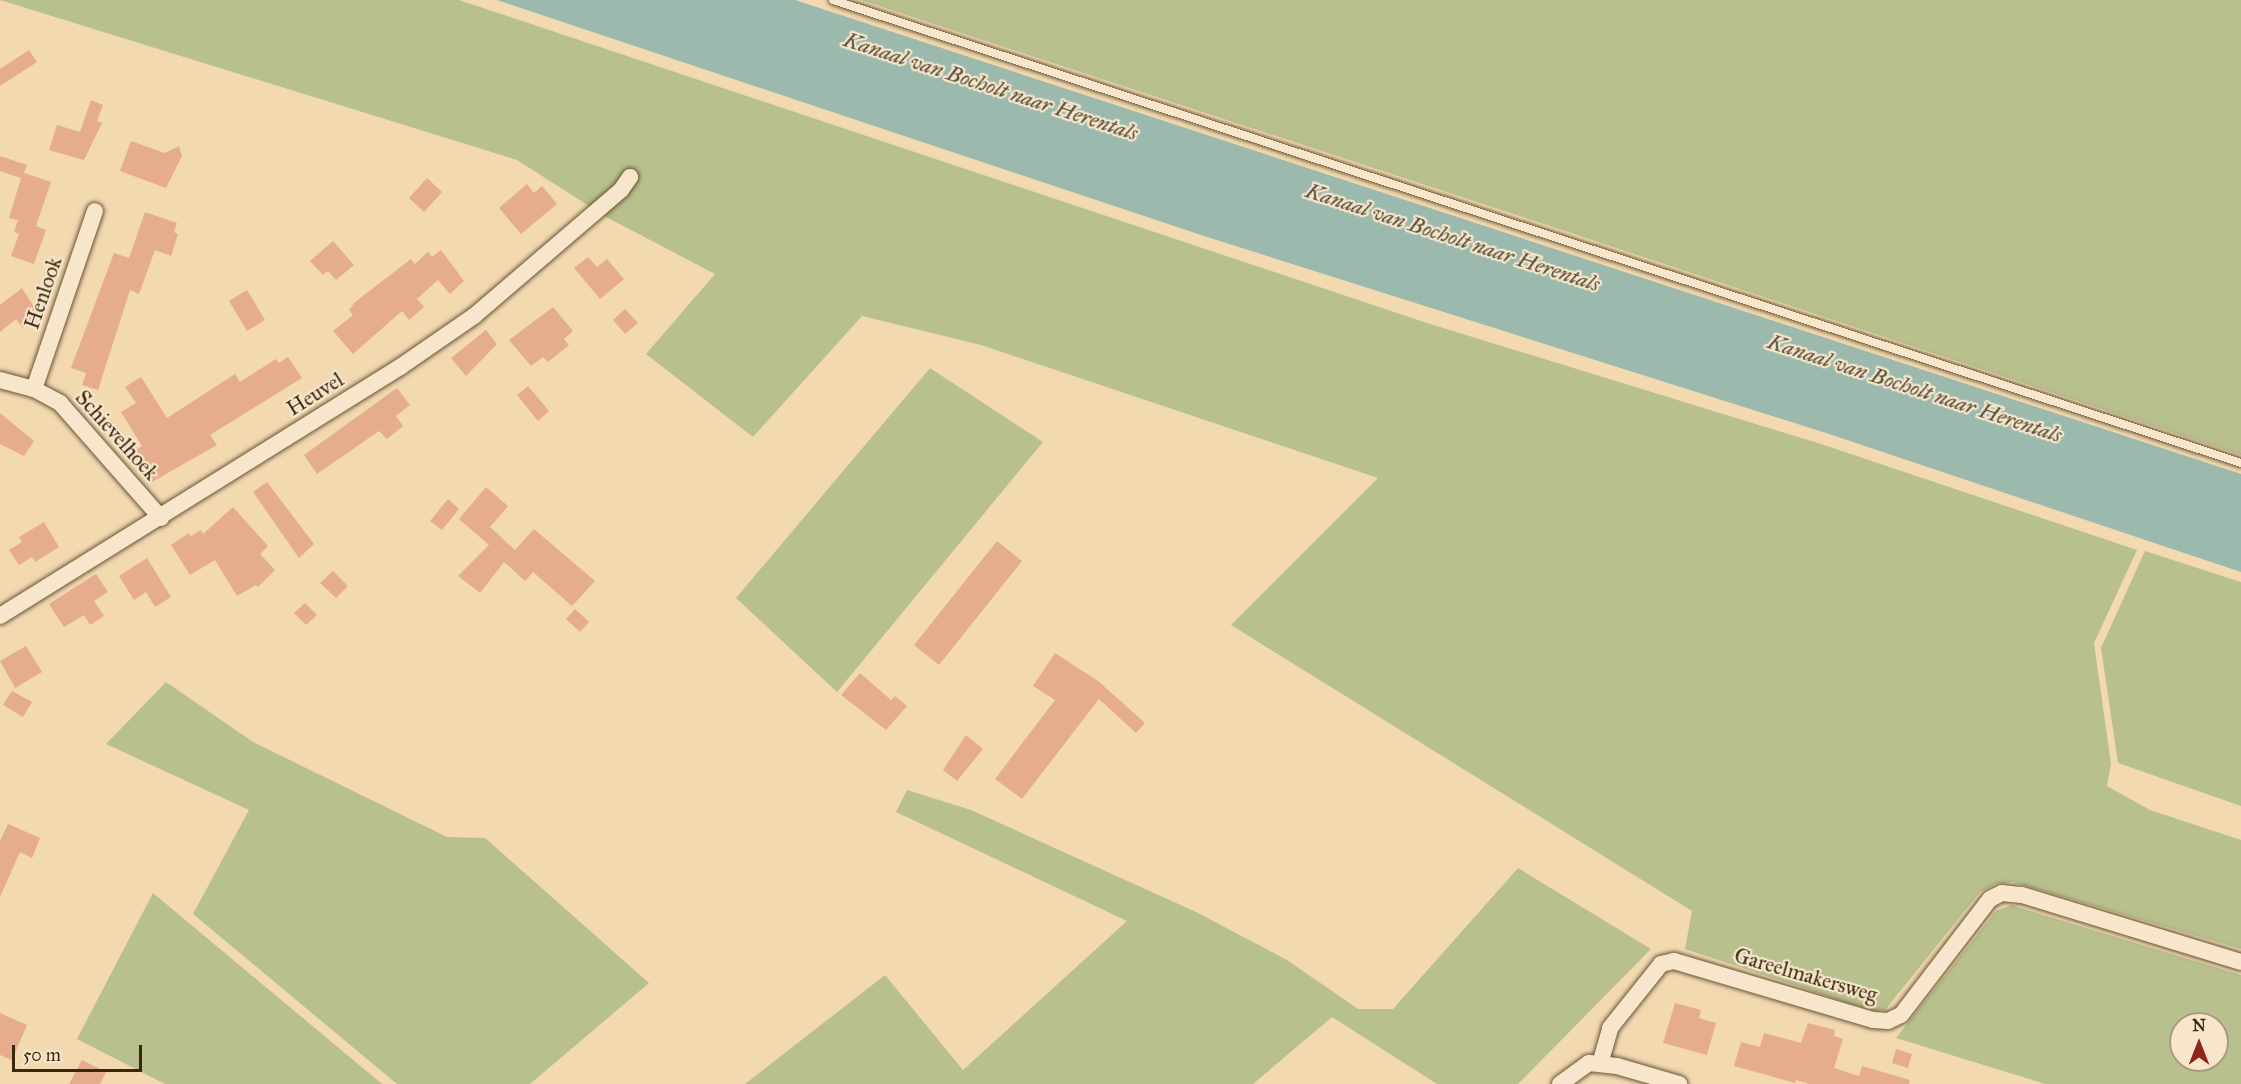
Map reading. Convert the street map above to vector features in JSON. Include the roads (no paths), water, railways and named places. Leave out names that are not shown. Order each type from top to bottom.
[{"type":"street","name":"Heuvel","points":[[0,616],[161,518],[474,316],[621,190],[630,177]]},
{"type":"street","name":"Henlook","points":[[34,389],[95,211]]},
{"type":"street","name":"Schievelhoek","points":[[0,380],[34,389],[74,417],[161,518]]},
{"type":"street","name":"Gareelmakersweg","points":[[1600,1064],[1610,1028],[1661,964],[1674,961],[1873,1020],[1888,1021],[1901,1015],[1990,899],[2002,893],[2022,895],[2241,962]]},
{"type":"street","points":[[1560,1084],[1589,1063],[1679,1084]]},
{"type":"lane","points":[[833,0],[2241,462]]},
{"type":"water","name":"Kanaal van Bocholt naar Herentals","points":[[497,0],[795,0],[2241,474],[2241,572],[1829,434],[1204,236]]}]
